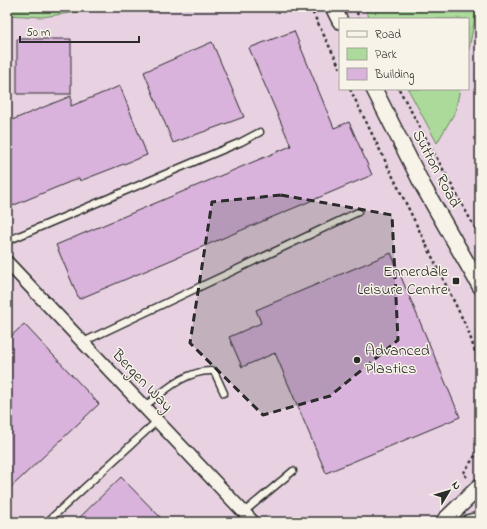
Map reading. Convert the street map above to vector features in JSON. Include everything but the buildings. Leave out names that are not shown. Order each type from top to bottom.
[{"type":"street","points":[[333,7],[339,18]]},
{"type":"street","name":"Sutton Road","points":[[375,90],[423,186],[480,286]]},
{"type":"street","name":"Bergen Way","points":[[7,262],[253,522]]},
{"type":"street","points":[[443,522],[480,486]]},
{"type":"street","points":[[470,522],[480,520]]},
{"type":"lane","points":[[7,241],[241,142],[260,132]]},
{"type":"lane","points":[[83,342],[358,212]]},
{"type":"lane","points":[[144,407],[175,383],[202,370],[214,371],[224,393]]},
{"type":"lane","points":[[47,522],[157,421]]},
{"type":"lane","points":[[244,512],[293,471]]},
{"type":"path","points":[[310,7],[339,66]]},
{"type":"path","points":[[354,7],[360,18]]},
{"type":"path","points":[[350,90],[468,330],[480,366]]},
{"type":"path","points":[[400,90],[480,237]]},
{"type":"path","points":[[480,448],[462,474],[480,486]]},
{"type":"highlighted area","points":[[281,195],[392,215],[398,340],[330,396],[263,415],[190,343],[212,202]]},
{"type":"shaded area","points":[[113,7],[364,7],[370,18],[339,18],[339,90],[409,90],[437,143],[460,90],[469,90],[469,44],[477,7],[480,7],[480,522],[7,522],[7,15],[42,17]]},
{"type":"green space","points":[[7,7],[113,7],[42,17],[7,15]]},
{"type":"green space","points":[[364,7],[477,7],[469,49],[469,18],[370,18]]},
{"type":"green space","points":[[409,90],[460,90],[455,112],[437,143]]},
{"type":"place","name":"Ennerdale Leisure Centre","points":[[456,281]]},
{"type":"place","name":"Advanced Plastics","points":[[357,360]]}]
